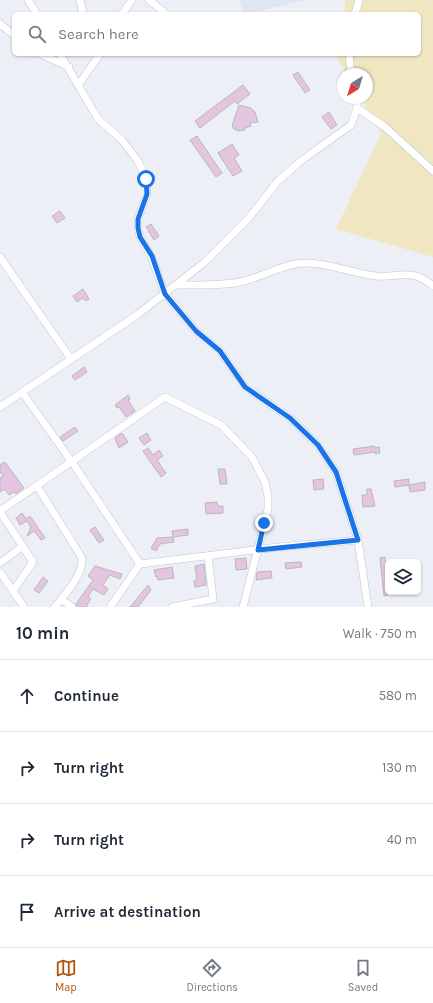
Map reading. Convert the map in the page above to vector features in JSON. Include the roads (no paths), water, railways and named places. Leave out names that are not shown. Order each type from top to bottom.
[{"type":"street","points":[[28,0],[36,12]]},
{"type":"street","points":[[80,0],[83,12]]},
{"type":"street","points":[[123,12],[132,0]]},
{"type":"street","points":[[150,0],[164,12]]},
{"type":"street","points":[[356,12],[359,0]]},
{"type":"street","points":[[0,24],[12,33]]},
{"type":"street","points":[[45,56],[68,67]]},
{"type":"street","points":[[61,56],[79,84],[98,119],[122,140],[138,161],[146,179],[147,194],[138,219],[138,228],[140,237],[152,256],[165,294],[196,331],[220,351],[245,387],[290,418],[318,445],[336,472],[358,540],[368,607]]},
{"type":"street","points":[[79,84],[99,56]]},
{"type":"street","points":[[349,56],[350,68]]},
{"type":"street","points":[[0,407],[165,294],[205,262],[248,219],[278,181],[302,160],[351,125],[357,104]]},
{"type":"street","points":[[357,108],[385,127],[433,171]]},
{"type":"street","points":[[0,257],[71,359]]},
{"type":"street","points":[[176,285],[203,285],[240,282],[276,269],[306,263],[335,266],[377,276],[413,274],[422,278],[433,286]]},
{"type":"street","points":[[22,392],[72,462],[140,564]]},
{"type":"street","points":[[13,590],[32,566],[32,560],[0,511],[165,397],[178,402],[221,425],[252,457],[265,482],[268,496],[268,509],[243,607]]},
{"type":"street","points":[[37,486],[82,558],[82,565],[79,574],[55,607]]},
{"type":"street","points":[[110,607],[140,564],[358,540]]},
{"type":"street","points":[[0,563],[24,546]]},
{"type":"street","points":[[172,607],[213,599],[208,556]]},
{"type":"street","points":[[0,572],[24,607]]},
{"type":"street","points":[[61,599],[72,607]]}]
